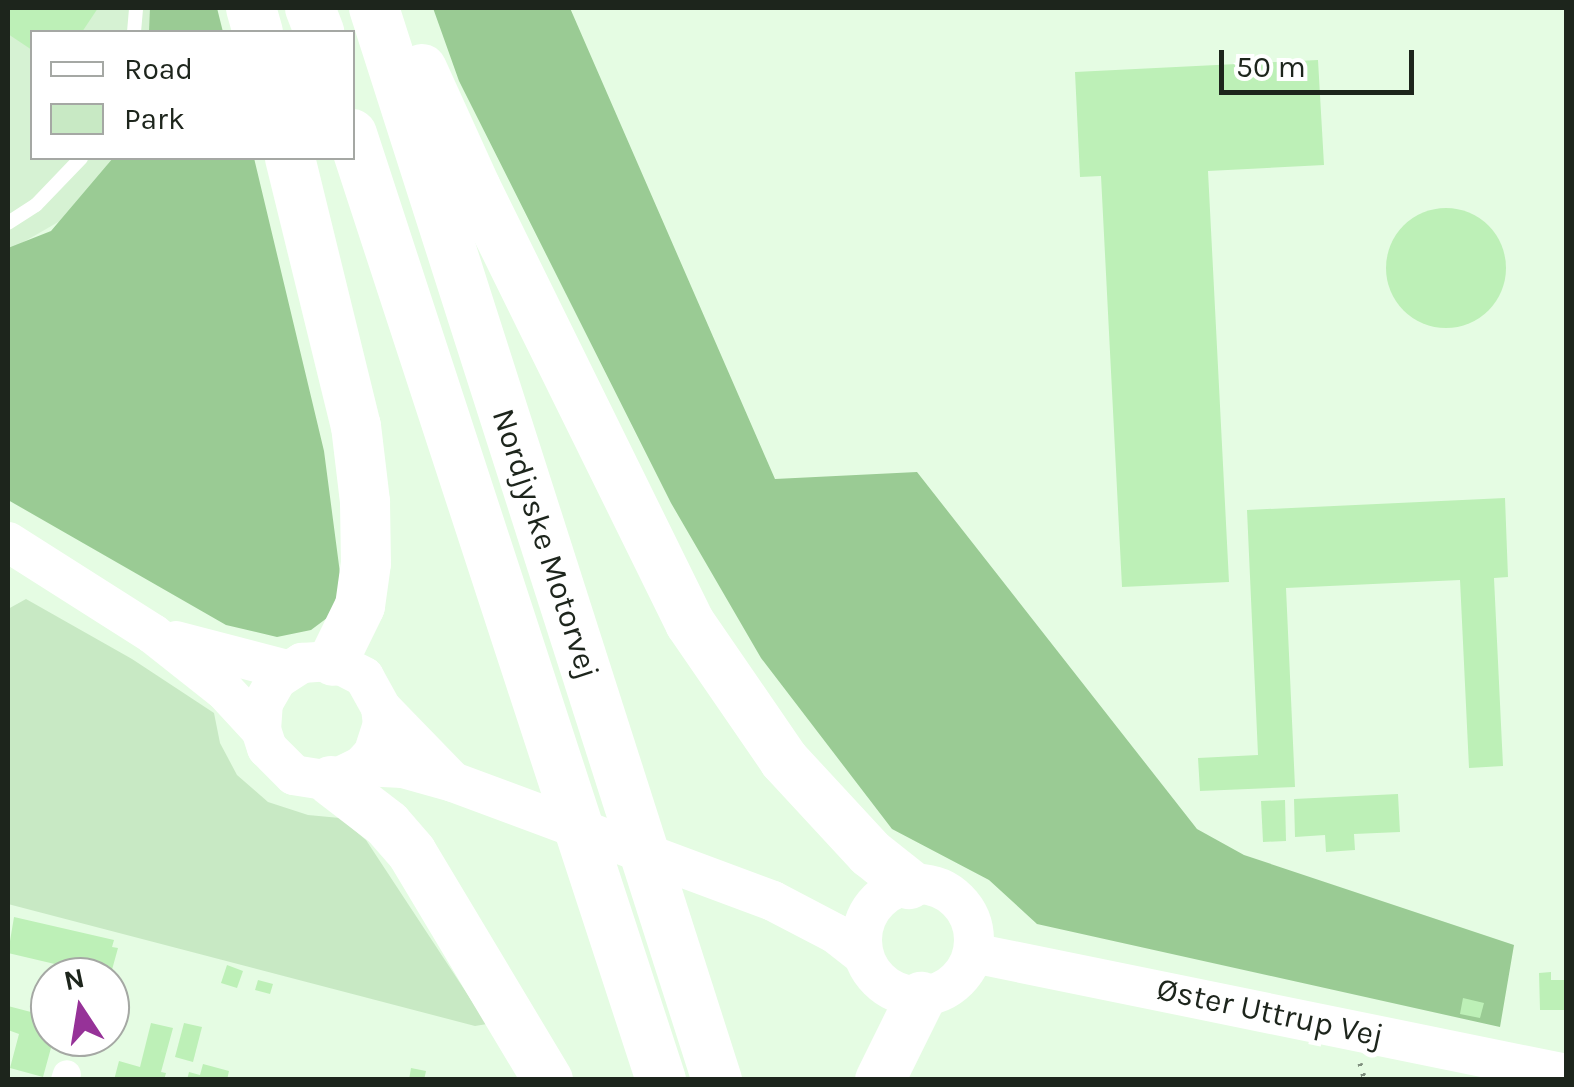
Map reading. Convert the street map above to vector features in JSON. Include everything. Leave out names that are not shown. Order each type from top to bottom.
[{"type":"highway","name":"Nordjyske Motorvej","points":[[374,8],[717,1080]]},
{"type":"highway","points":[[401,8],[420,64],[476,188],[690,623],[784,760],[870,853],[893,893]]},
{"type":"highway","name":"Nordjyske Motorvej","points":[[355,143],[661,1080]]},
{"type":"highway","points":[[290,160],[356,426],[365,502],[360,606],[310,665]]},
{"type":"highway","points":[[347,774],[412,853],[548,1080]]},
{"type":"highway","points":[[880,1080],[921,996]]},
{"type":"street","points":[[8,542],[153,634],[225,691],[261,730]]},
{"type":"street","points":[[153,634],[239,661],[310,665],[364,676],[382,708],[454,782]]},
{"type":"street","points":[[310,665],[263,702],[261,730],[267,748],[294,775],[403,768],[454,782],[757,896],[836,934],[863,955],[884,986],[921,996],[954,983],[973,952],[970,916],[959,901],[927,884],[893,893],[757,896]]},
{"type":"street","points":[[347,774],[380,740],[382,708]]},
{"type":"street","points":[[863,955],[863,926],[893,893]]},
{"type":"street","name":"Øster Uttrup Vej","points":[[973,952],[1566,1074]]},
{"type":"lane","points":[[8,223],[36,205],[79,160]]},
{"type":"shaded area","points":[[8,8],[159,8],[157,30],[30,30],[30,160],[117,160],[86,206],[8,251]]},
{"type":"green space","points":[[150,8],[217,8],[222,30],[149,30]]},
{"type":"green space","points":[[433,8],[570,8],[775,479],[917,472],[1197,829],[1244,855],[1514,945],[1500,1027],[1037,924],[989,880],[892,829],[761,658],[671,503],[459,81]]},
{"type":"green space","points":[[111,160],[254,160],[324,451],[340,573],[335,612],[311,630],[277,637],[226,625],[8,500],[8,248],[51,231]]},
{"type":"green space","points":[[26,599],[132,659],[214,713],[220,743],[237,775],[268,802],[308,815],[340,818],[366,840],[487,1024],[475,1026],[8,904],[8,609]]},
{"type":"building","points":[[8,8],[98,8],[83,30],[30,30],[30,49],[8,34]]},
{"type":"building","points":[[1318,60],[1324,165],[1208,171],[1229,582],[1122,587],[1101,176],[1080,177],[1075,72]]},
{"type":"building","points":[[1446,208],[1469,213],[1488,226],[1501,245],[1506,268],[1501,291],[1488,310],[1469,323],[1446,328],[1423,323],[1404,310],[1391,291],[1386,268],[1391,245],[1404,226],[1423,213]]},
{"type":"building","points":[[1505,498],[1508,577],[1494,578],[1503,766],[1469,768],[1460,580],[1286,588],[1295,787],[1200,791],[1198,758],[1258,755],[1247,510]]},
{"type":"building","points":[[1398,794],[1400,832],[1354,834],[1355,850],[1326,852],[1325,835],[1295,837],[1294,799]]},
{"type":"building","points":[[1285,800],[1286,841],[1263,842],[1261,801]]},
{"type":"building","points":[[14,917],[114,940],[112,947],[118,948],[116,957],[30,958],[8,953]]},
{"type":"building","points":[[227,965],[243,971],[237,988],[221,983]]},
{"type":"building","points":[[1551,972],[1551,980],[1566,980],[1566,1010],[1540,1010],[1539,973]]},
{"type":"building","points":[[258,980],[273,984],[270,994],[255,990]]},
{"type":"building","points":[[1463,998],[1484,1003],[1480,1018],[1460,1014]]},
{"type":"building","points":[[8,1006],[30,1012],[30,1057],[48,1057],[43,1077],[10,1068],[19,1034],[8,1030]]},
{"type":"building","points":[[151,1023],[173,1028],[161,1072],[166,1073],[164,1080],[114,1080],[119,1061],[140,1067]]},
{"type":"building","points":[[184,1023],[202,1027],[193,1062],[175,1057]]},
{"type":"building","points":[[203,1064],[229,1071],[227,1080],[187,1080],[189,1072],[200,1075]]},
{"type":"building","points":[[411,1068],[426,1071],[424,1080],[409,1080]]}]
